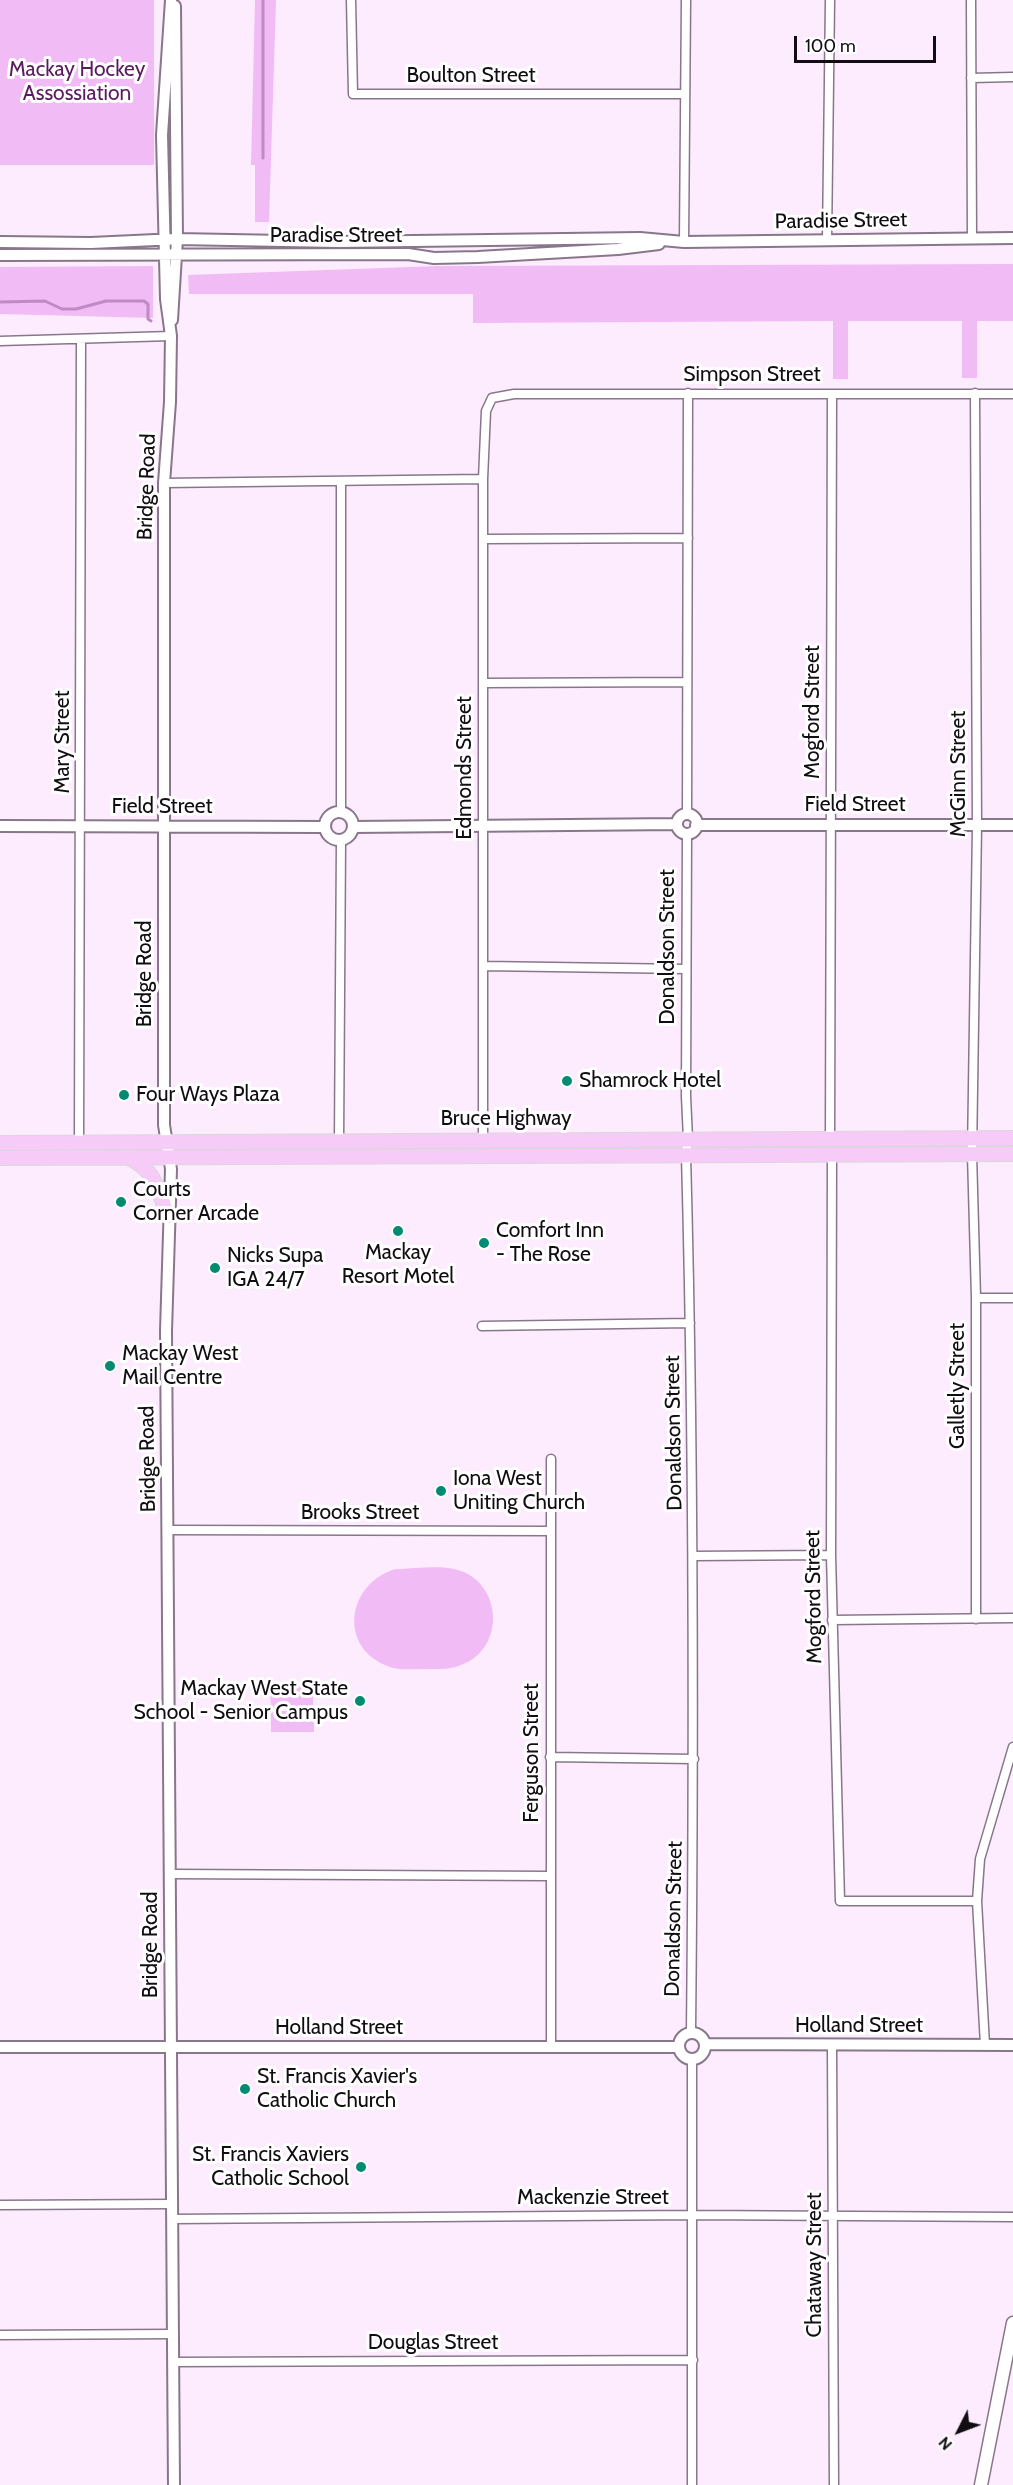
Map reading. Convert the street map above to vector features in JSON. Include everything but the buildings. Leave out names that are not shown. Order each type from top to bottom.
[{"type":"highway","name":"Bruce Highway","points":[[0,1143],[1013,1138]]},
{"type":"highway","name":"Bruce Highway","points":[[0,1158],[1013,1154]]},
{"type":"highway","points":[[127,1157],[138,1162],[155,1178],[168,1216]]},
{"type":"main road","points":[[981,2485],[1013,2323]]},
{"type":"street","name":"Bridge Road","points":[[173,0],[177,255],[164,483],[164,1125],[170,1157],[166,1331],[174,2485]]},
{"type":"street","name":"Bridge Road","points":[[171,331],[166,299],[162,135],[173,0]]},
{"type":"street","name":"Boulton Street","points":[[351,0],[353,94],[683,94]]},
{"type":"street","points":[[684,242],[683,94],[686,0]]},
{"type":"street","points":[[827,241],[830,0]]},
{"type":"street","points":[[971,0],[972,238]]},
{"type":"street","points":[[971,78],[1013,77]]},
{"type":"street","name":"Paradise Street","points":[[0,242],[79,243],[177,239],[338,242],[640,238],[684,242],[1013,238]]},
{"type":"street","name":"Paradise Street","points":[[0,255],[408,255],[456,258],[618,249],[670,241]]},
{"type":"street","points":[[0,341],[81,340],[171,331]]},
{"type":"street","name":"Mary Street","points":[[79,1144],[81,340]]},
{"type":"street","points":[[687,814],[688,393]]},
{"type":"street","name":"McGinn Street","points":[[972,1154],[978,826],[975,393]]},
{"type":"street","name":"Simpson Street","points":[[492,398],[514,394],[1013,393]]},
{"type":"street","name":"Mogford Street","points":[[830,1138],[832,394]]},
{"type":"street","name":"Edmonds Street","points":[[483,1140],[482,825],[485,539],[483,479],[486,411],[492,398]]},
{"type":"street","points":[[164,483],[483,479]]},
{"type":"street","points":[[341,481],[341,812]]},
{"type":"street","points":[[485,539],[688,538]]},
{"type":"street","points":[[484,683],[687,682]]},
{"type":"street","points":[[341,812],[350,817],[353,827],[349,836],[341,840],[329,836],[325,827],[330,816],[341,812]]},
{"type":"street","points":[[687,814],[694,818],[696,825],[692,832],[687,834],[681,832],[677,824],[680,817],[687,814]]},
{"type":"street","points":[[353,827],[677,824]]},
{"type":"street","name":"Field Street","points":[[696,825],[1013,825]]},
{"type":"street","name":"Field Street","points":[[0,826],[325,827]]},
{"type":"street","name":"Donaldson Street","points":[[687,834],[688,1139],[686,1155],[694,1759],[691,2032]]},
{"type":"street","points":[[339,1141],[341,840]]},
{"type":"street","points":[[484,966],[686,969]]},
{"type":"street","name":"Galletly Street","points":[[972,1154],[976,1298],[976,1619]]},
{"type":"street","name":"Mogford Street","points":[[832,1155],[831,1555],[840,1901],[977,1901]]},
{"type":"street","points":[[976,1298],[1013,1298]]},
{"type":"street","points":[[482,1326],[690,1323]]},
{"type":"street","name":"Ferguson Street","points":[[551,1459],[551,2048]]},
{"type":"street","name":"Brooks Street","points":[[169,1530],[551,1531]]},
{"type":"street","points":[[693,1556],[831,1555]]},
{"type":"street","points":[[832,1620],[1013,1618]]},
{"type":"street","points":[[985,2045],[977,1901],[981,1859],[1013,1747]]},
{"type":"street","points":[[550,1757],[694,1759]]},
{"type":"street","points":[[170,1874],[550,1876]]},
{"type":"street","points":[[691,2032],[700,2035],[705,2044],[701,2056],[692,2059],[682,2055],[678,2047],[683,2036],[691,2032]]},
{"type":"street","name":"Holland Street","points":[[705,2044],[1013,2045]]},
{"type":"street","name":"Chataway Street","points":[[831,2046],[834,2217],[834,2485]]},
{"type":"street","name":"Holland Street","points":[[0,2048],[678,2047]]},
{"type":"street","points":[[692,2059],[692,2485]]},
{"type":"street","points":[[0,2205],[172,2204]]},
{"type":"street","name":"Mackenzie Street","points":[[173,2219],[693,2215],[1013,2217]]},
{"type":"street","points":[[0,2336],[174,2334]]},
{"type":"street","name":"Douglas Street","points":[[174,2362],[693,2360]]},
{"type":"green space","name":"Mackay Hockey Assossiation","points":[[0,0],[154,0],[154,165],[0,165]]},
{"type":"green space","points":[[255,0],[276,0],[269,222],[255,222],[255,165],[251,165]]},
{"type":"green space","points":[[1013,264],[1013,321],[977,321],[977,378],[962,378],[962,321],[848,321],[848,379],[833,379],[833,321],[473,323],[473,294],[189,294],[188,275],[438,266]]},
{"type":"green space","points":[[153,266],[153,318],[0,314],[0,267]]},
{"type":"green space","points":[[432,1567],[451,1569],[468,1574],[480,1583],[488,1595],[493,1622],[484,1648],[474,1658],[452,1668],[405,1669],[385,1665],[370,1655],[360,1643],[355,1629],[355,1614],[359,1600],[380,1576],[396,1569]]},
{"type":"green space","points":[[313,1686],[313,1707],[271,1708],[270,1687]]},
{"type":"green space","points":[[271,1711],[314,1711],[314,1732],[271,1732]]},
{"type":"waterway","points":[[263,0],[263,158]]},
{"type":"waterway","points":[[0,302],[45,301],[62,309],[76,309],[106,301],[144,301],[148,304],[148,319],[151,321]]},
{"type":"place","name":"Shamrock Hotel","points":[[567,1081]]},
{"type":"place","name":"Four Ways Plaza","points":[[124,1095]]},
{"type":"place","name":"Courts Corner Arcade","points":[[121,1202]]},
{"type":"place","name":"Mackay Resort Motel","points":[[398,1231]]},
{"type":"place","name":"Comfort Inn - The Rose","points":[[484,1243]]},
{"type":"place","name":"Nicks Supa IGA 24/7","points":[[215,1268]]},
{"type":"place","name":"Mackay West Mail Centre","points":[[110,1366]]},
{"type":"place","name":"Iona West Uniting Church","points":[[441,1491]]},
{"type":"place","name":"Mackay West State School - Senior Campus","points":[[360,1701]]},
{"type":"place","name":"St. Francis Xavier's Catholic Church","points":[[245,2089]]},
{"type":"place","name":"St. Francis Xaviers Catholic School","points":[[361,2167]]}]
